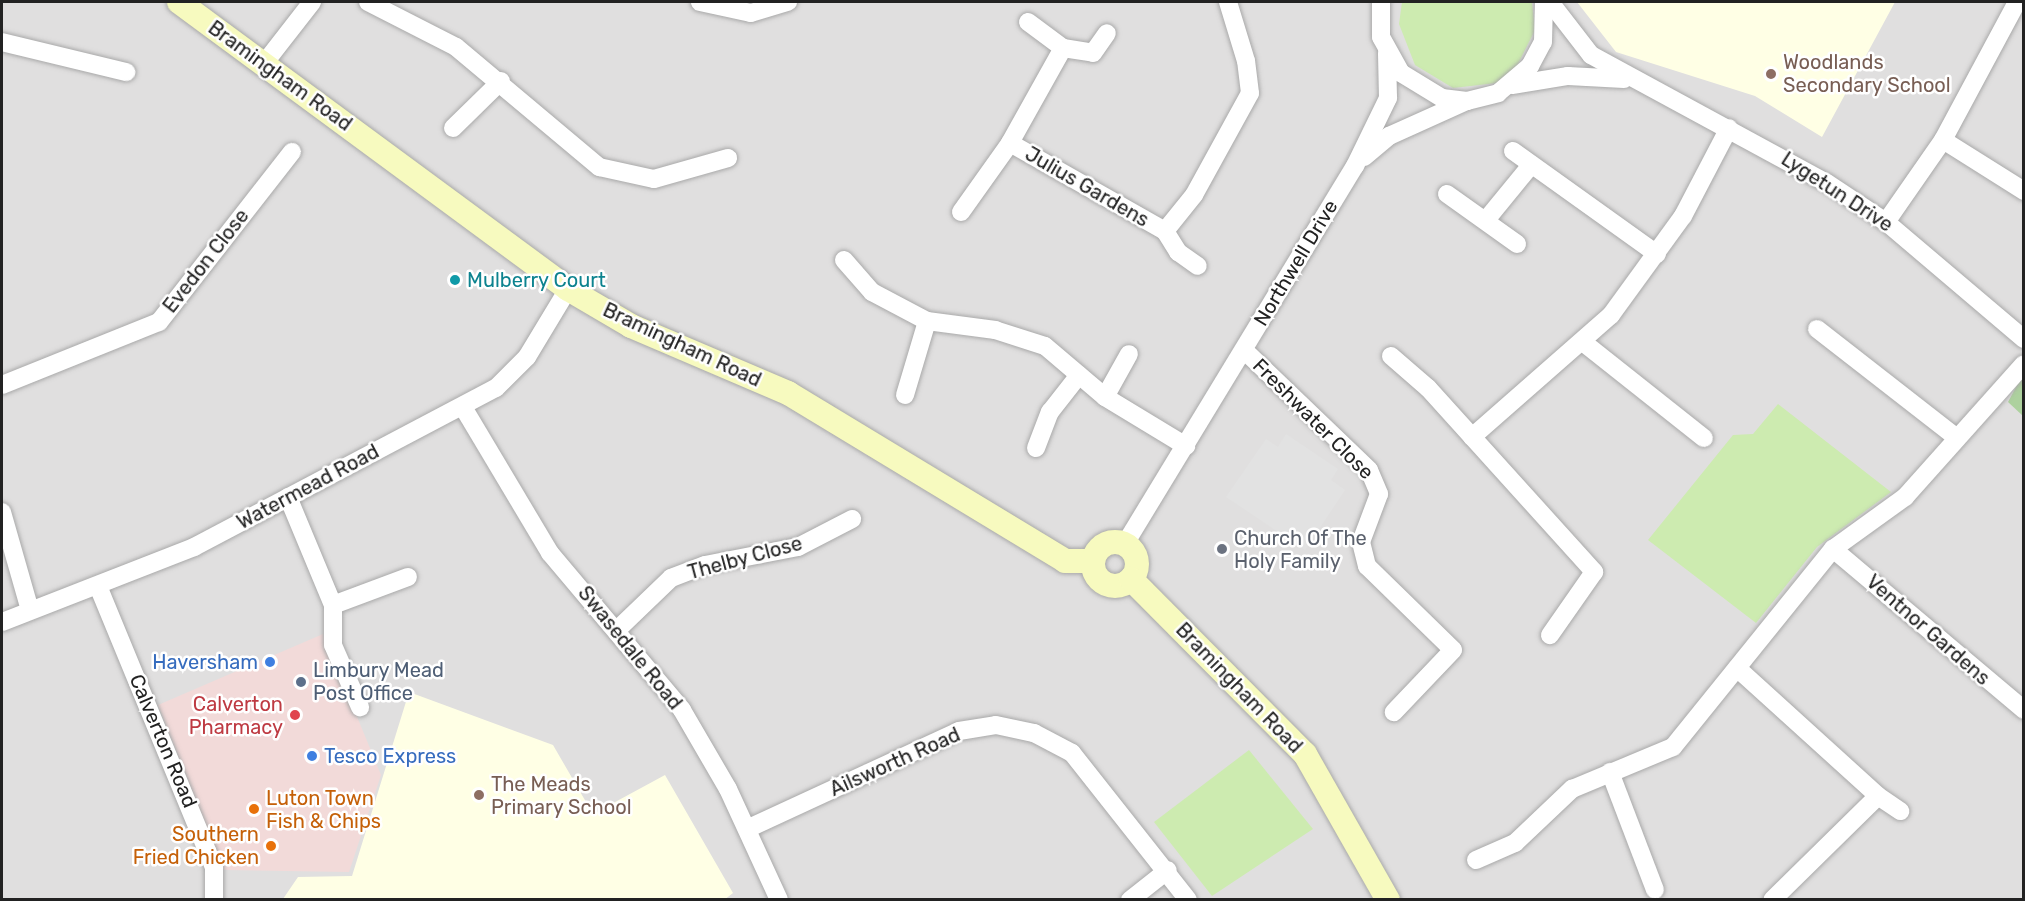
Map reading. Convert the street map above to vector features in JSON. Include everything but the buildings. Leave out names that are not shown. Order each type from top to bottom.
[{"type":"street","name":"Bramingham Road","points":[[179,2],[568,289],[631,326],[788,393],[1065,561],[1092,561]]},
{"type":"street","points":[[263,65],[312,2]]},
{"type":"street","points":[[368,2],[456,48],[501,81],[599,167],[654,179],[728,158]]},
{"type":"street","points":[[700,2],[751,13],[788,2]]},
{"type":"street","name":"Julius Gardens","points":[[1165,231],[1194,195],[1250,93],[1228,2]]},
{"type":"street","points":[[1355,166],[1388,98],[1387,53],[1375,2]]},
{"type":"street","points":[[1379,21],[1381,2]]},
{"type":"street","points":[[1512,85],[1530,66],[1542,42],[1544,2]]},
{"type":"street","name":"Lygetun Drive","points":[[1550,2],[1591,55],[1629,79],[1730,128],[1886,222],[2024,339]]},
{"type":"street","points":[[1886,222],[1943,140],[2018,2],[2024,4]]},
{"type":"street","points":[[1028,22],[1063,48],[1093,53],[1107,33]]},
{"type":"street","points":[[2,42],[126,72]]},
{"type":"street","name":"Julius Gardens","points":[[961,212],[1010,143],[1063,48]]},
{"type":"street","points":[[1387,53],[1419,89],[1467,101]]},
{"type":"street","points":[[1355,166],[1389,136],[1467,101],[1512,85],[1568,76],[1629,79]]},
{"type":"street","points":[[453,128],[501,81]]},
{"type":"street","points":[[1472,437],[1584,343],[1657,254],[1730,128]]},
{"type":"street","points":[[1943,140],[2024,191]]},
{"type":"street","name":"Julius Gardens","points":[[1010,143],[1165,231],[1178,252],[1198,266]]},
{"type":"street","points":[[1513,151],[1657,254]]},
{"type":"street","name":"Evedon Close","points":[[2,385],[159,322],[292,152]]},
{"type":"street","points":[[1486,220],[1531,165]]},
{"type":"street","name":"Northwell Drive","points":[[1125,544],[1355,166]]},
{"type":"street","points":[[1447,194],[1517,244]]},
{"type":"street","points":[[844,260],[872,292],[927,321],[1029,340],[1045,346],[1105,397],[1186,446]]},
{"type":"street","name":"Watermead Road","points":[[2,622],[194,547],[496,388],[527,357],[568,289]]},
{"type":"street","points":[[906,395],[927,321]]},
{"type":"street","points":[[1817,329],[1957,438]]},
{"type":"street","points":[[1584,343],[1704,438]]},
{"type":"street","name":"Freshwater Close","points":[[1244,350],[1369,470],[1379,494],[1361,542],[1367,566],[1453,650],[1394,712]]},
{"type":"street","points":[[1105,397],[1129,354]]},
{"type":"street","points":[[1391,356],[1472,437],[1594,572],[1550,635]]},
{"type":"street","points":[[1476,860],[1515,843],[1572,789],[1673,747],[1833,549],[1905,498],[2024,364]]},
{"type":"street","points":[[1036,448],[1050,412],[1079,375]]},
{"type":"street","name":"Swasedale Road","points":[[463,407],[537,534],[618,629],[682,710],[749,828],[779,900]]},
{"type":"street","points":[[288,496],[333,605],[333,645],[360,706]]},
{"type":"street","points":[[2,512],[30,610]]},
{"type":"street","name":"Thelby Close","points":[[618,629],[672,579],[705,565],[798,547],[852,519]]},
{"type":"street","points":[[1104,544],[1125,544],[1137,560],[1131,579],[1119,586],[1105,584],[1095,575],[1092,561],[1104,544]]},
{"type":"street","name":"Ventnor Gardens","points":[[1833,549],[2024,710]]},
{"type":"street","points":[[333,605],[408,577]]},
{"type":"street","name":"Bramingham Road","points":[[1131,579],[1305,754],[1389,900]]},
{"type":"street","name":"Calverton Road","points":[[98,586],[214,867],[214,900]]},
{"type":"street","points":[[1737,668],[1878,796],[1900,811]]},
{"type":"street","name":"Ailsworth Road","points":[[749,828],[959,731],[996,725],[1034,733],[1072,753],[1168,870],[1188,900]]},
{"type":"street","points":[[1610,772],[1655,890]]},
{"type":"street","points":[[1772,900],[1878,796]]},
{"type":"street","points":[[1130,900],[1168,870]]},
{"type":"shaded area","points":[[2,2],[2023,2],[2023,899],[2,899]]},
{"type":"shaded area","name":"Woodlands Secondary School","points":[[1577,2],[1895,2],[1822,137],[1755,96],[1616,52]]},
{"type":"shaded area","points":[[1286,434],[1338,469],[1331,480],[1345,490],[1305,550],[1226,497],[1266,439],[1278,447]]},
{"type":"shaded area","points":[[323,634],[381,775],[349,872],[224,870],[158,705]]},
{"type":"shaded area","name":"The Meads Primary School","points":[[409,692],[553,745],[593,814],[665,775],[733,893],[724,900],[283,899],[298,877],[352,876]]},
{"type":"green space","points":[[1402,2],[1532,2],[1535,30],[1515,70],[1497,83],[1453,88],[1415,65],[1399,24]]},
{"type":"green space","points":[[2023,374],[2023,416],[2008,402]]},
{"type":"green space","points":[[1778,404],[1891,492],[1817,547],[1756,623],[1648,540],[1733,435],[1753,434]]},
{"type":"green space","points":[[1249,750],[1313,829],[1212,896],[1154,822]]},
{"type":"place","name":"Woodlands Secondary School","points":[[1771,74]]},
{"type":"place","name":"Mulberry Court","points":[[455,280]]},
{"type":"place","name":"Church Of The Holy Family","points":[[1222,549]]},
{"type":"place","name":"Haversham","points":[[270,662]]},
{"type":"place","name":"Limbury Mead Post Office","points":[[301,682]]},
{"type":"place","name":"Calverton Pharmacy","points":[[295,715]]},
{"type":"place","name":"Tesco Express","points":[[312,756]]},
{"type":"place","name":"The Meads Primary School","points":[[479,795]]},
{"type":"place","name":"Luton Town Fish & Chips","points":[[254,809]]},
{"type":"place","name":"Southern Fried Chicken","points":[[271,846]]}]
